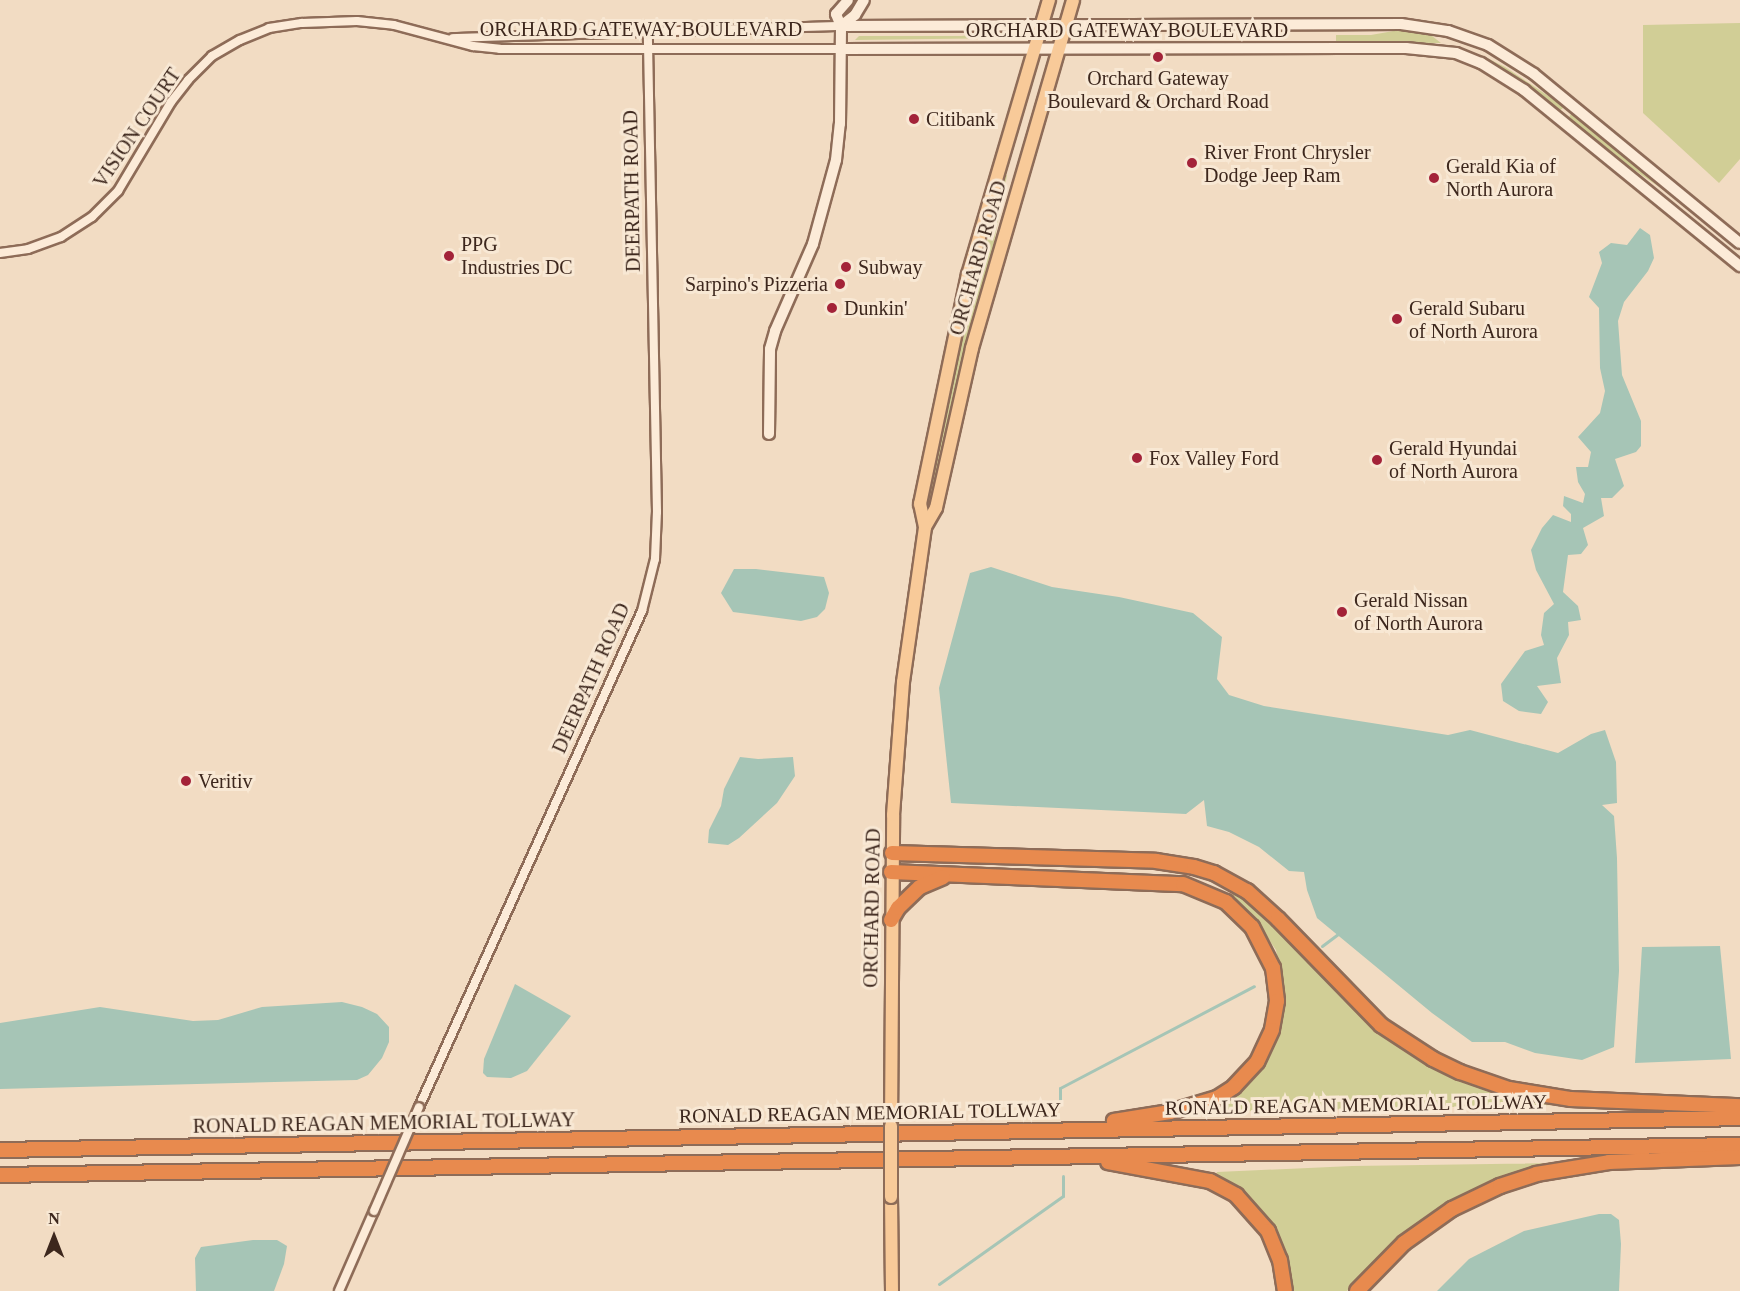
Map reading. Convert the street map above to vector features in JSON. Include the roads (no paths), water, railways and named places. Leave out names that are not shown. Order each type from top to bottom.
[{"type":"highway","points":[[892,853],[1144,861],[1194,867],[1214,873],[1247,891],[1278,919],[1381,1025],[1432,1059],[1460,1072],[1509,1089],[1570,1099],[1740,1106]]},
{"type":"highway","points":[[891,872],[1183,884],[1207,892],[1239,913],[1252,927],[1268,955],[1276,993],[1272,1030],[1257,1062],[1234,1087],[1217,1098],[1197,1106],[1061,1129]]},
{"type":"highway","points":[[891,920],[898,908],[920,887],[950,874]]},
{"type":"highway","name":"RONALD REAGAN MEMORIAL TOLLWAY","points":[[0,1150],[1740,1118]]},
{"type":"highway","points":[[0,1175],[1740,1145]]},
{"type":"highway","points":[[1076,1156],[1190,1176],[1226,1189],[1247,1205],[1268,1231],[1280,1260],[1285,1291]]},
{"type":"highway","points":[[1357,1291],[1404,1243],[1452,1209],[1500,1186],[1536,1174],[1609,1162],[1740,1157]]},
{"type":"main road","name":"ORCHARD ROAD","points":[[892,1291],[891,872],[903,682],[925,527],[920,504],[948,361],[968,274],[1048,0]]},
{"type":"main road","name":"ORCHARD ROAD","points":[[925,527],[936,508],[972,348],[1073,0]]},
{"type":"street","points":[[769,434],[770,349],[775,331],[813,244],[836,160],[840,124],[841,26],[836,14],[848,0]]},
{"type":"street","points":[[841,26],[855,15],[864,0]]},
{"type":"street","name":"ORCHARD GATEWAY BOULEVARD","points":[[302,23],[357,21],[394,25],[473,46],[500,49],[1406,48],[1456,54],[1481,63],[1524,90],[1740,266]]},
{"type":"street","name":"VISION COURT","points":[[0,253],[28,249],[61,237],[92,217],[118,191],[176,95],[212,56],[269,28],[302,23]]},
{"type":"street","name":"ORCHARD GATEWAY BOULEVARD","points":[[442,38],[841,26],[1401,24],[1462,35],[1488,45],[1534,74],[1740,243]]},
{"type":"street","name":"DEERPATH ROAD","points":[[339,1291],[419,1107],[642,611],[655,559],[657,512],[648,31]]},
{"type":"waterway","points":[[1322,946],[1338,934]]},
{"type":"waterway","points":[[1060,1100],[1060,1088],[1254,986]]},
{"type":"waterway","points":[[939,1284],[1063,1196],[1063,1176]]},
{"type":"place","name":"Orchard Gateway Boulevard & Orchard Road","points":[[1158,57]]},
{"type":"place","name":"Citibank","points":[[914,119]]},
{"type":"place","name":"River Front Chrysler Dodge Jeep Ram","points":[[1192,163]]},
{"type":"place","name":"Gerald Kia of North Aurora","points":[[1434,178]]},
{"type":"place","name":"PPG Industries DC","points":[[449,256]]},
{"type":"place","name":"Subway","points":[[846,267]]},
{"type":"place","name":"Sarpino's Pizzeria","points":[[840,284]]},
{"type":"place","name":"Dunkin'","points":[[832,308]]},
{"type":"place","name":"Gerald Subaru of North Aurora","points":[[1397,319]]},
{"type":"place","name":"Fox Valley Ford","points":[[1137,458]]},
{"type":"place","name":"Gerald Hyundai of North Aurora","points":[[1377,460]]},
{"type":"place","name":"Gerald Nissan of North Aurora","points":[[1342,612]]},
{"type":"place","name":"Veritiv","points":[[186,781]]}]
